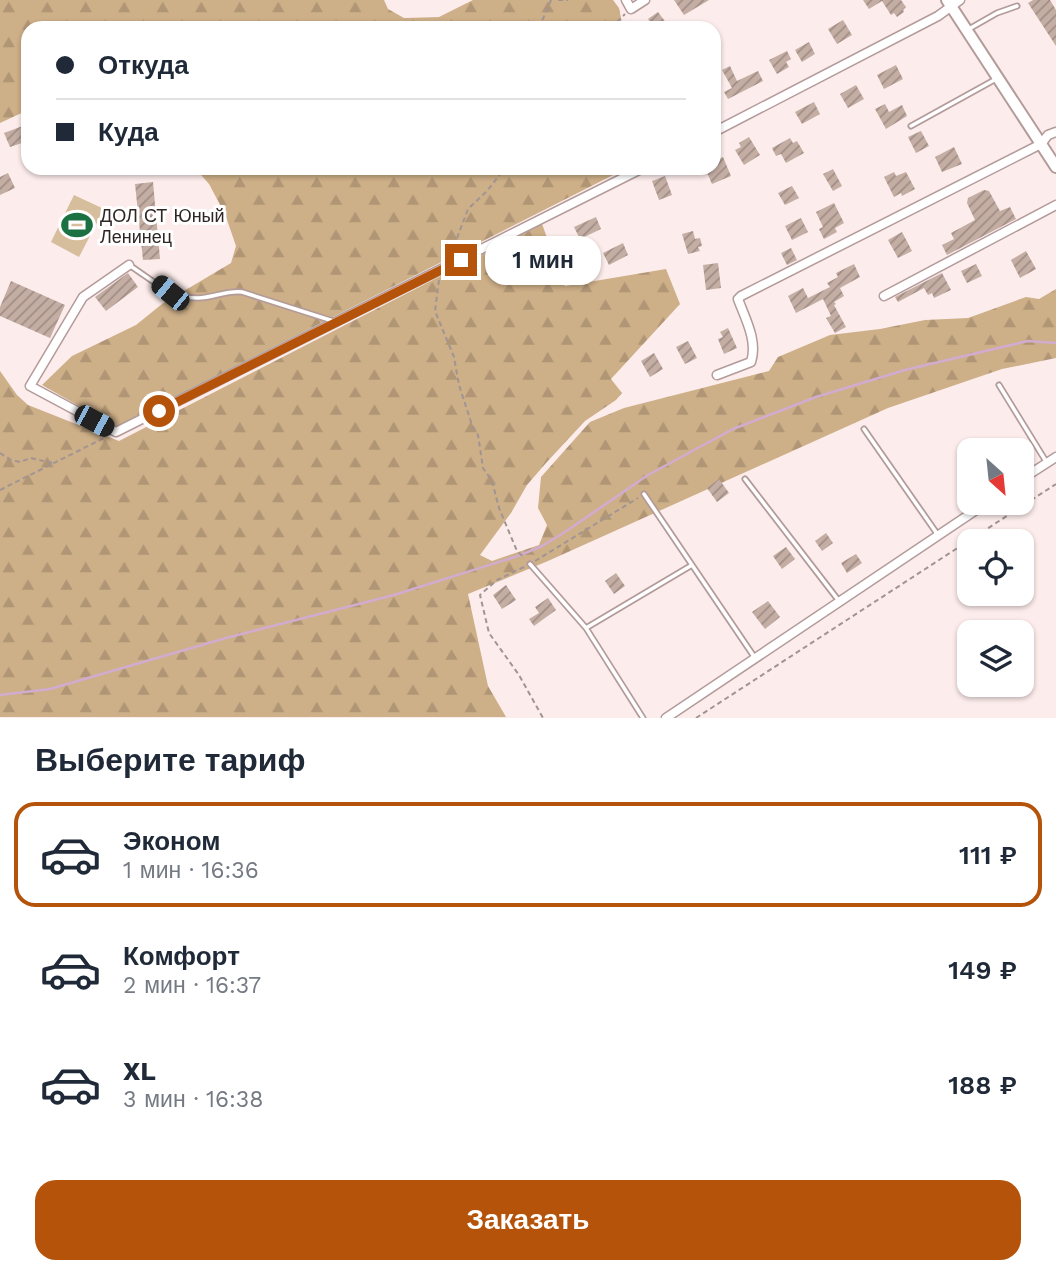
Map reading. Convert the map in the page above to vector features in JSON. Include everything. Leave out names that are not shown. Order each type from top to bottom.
[{"type":"street","points":[[626,0],[631,9],[645,0]]},
{"type":"street","points":[[721,128],[938,16],[953,2],[967,30],[1056,167]]},
{"type":"street","points":[[717,375],[751,362],[754,354],[754,345],[738,299],[741,296],[1041,144],[1048,135],[1056,132]]},
{"type":"street","points":[[129,265],[83,297],[30,386],[116,432],[629,175]]},
{"type":"street","points":[[884,296],[1056,205]]},
{"type":"street","points":[[1034,472],[1056,457]]},
{"type":"street","points":[[666,718],[969,515]]},
{"type":"lane","points":[[967,30],[997,13],[1017,6]]},
{"type":"lane","points":[[911,126],[998,78]]},
{"type":"lane","points":[[129,265],[170,293],[199,298],[232,291],[242,292],[335,322]]},
{"type":"lane","points":[[999,385],[1047,463]]},
{"type":"lane","points":[[864,429],[939,535]]},
{"type":"lane","points":[[745,479],[839,601]]},
{"type":"lane","points":[[644,494],[755,658]]},
{"type":"lane","points":[[530,564],[586,628],[643,718]]},
{"type":"lane","points":[[586,628],[692,565]]},
{"type":"path","points":[[542,21],[551,0]]},
{"type":"path","points":[[558,0],[568,0]]},
{"type":"path","points":[[618,21],[631,9]]},
{"type":"path","points":[[500,175],[468,209],[449,259],[439,271],[435,311],[454,357],[459,385],[478,435],[483,468],[492,481],[499,508],[517,551],[530,564]]},
{"type":"path","points":[[0,490],[116,432]]},
{"type":"path","points":[[0,453],[20,462],[31,458],[53,463]]},
{"type":"path","points":[[696,718],[1056,484]]},
{"type":"path","points":[[543,718],[519,675],[489,633],[480,595],[497,580],[530,564],[644,494]]},
{"type":"shaded area","name":"ДОЛ СТ Юный Ленинец","points":[[74,195],[104,209],[79,257],[51,242]]},
{"type":"green space","points":[[0,0],[384,0],[388,9],[404,18],[439,17],[473,0],[613,0],[619,8],[622,21],[21,21],[21,113],[0,123]]},
{"type":"green space","points":[[201,175],[613,175],[116,427],[42,385],[72,356],[136,325],[162,304],[231,263],[236,246],[225,214]]},
{"type":"green space","points":[[542,224],[565,286],[666,269],[680,304],[611,379],[622,393],[585,421],[527,485],[511,513],[480,555],[492,561],[539,545],[547,525],[538,508],[541,477],[590,422],[624,408],[769,371],[778,357],[830,335],[925,320],[968,318],[1026,297],[1039,299],[1056,289],[1056,358],[1002,369],[888,408],[548,561],[468,594],[488,686],[506,717],[0,717],[0,371],[17,395],[28,405],[119,441]]},
{"type":"building","points":[[674,0],[709,0],[684,15]]},
{"type":"building","points":[[863,0],[901,0],[906,7],[897,17],[894,13],[891,15],[882,1],[869,9]]},
{"type":"building","points":[[1033,0],[1050,0],[1056,10],[1056,46],[1028,3]]},
{"type":"building","points":[[658,12],[665,21],[650,21],[648,19]]},
{"type":"building","points":[[843,20],[852,35],[837,44],[828,29]]},
{"type":"building","points":[[809,42],[815,54],[802,62],[795,50]]},
{"type":"building","points":[[787,51],[791,59],[786,62],[789,67],[777,74],[769,60]]},
{"type":"building","points":[[896,65],[903,79],[884,89],[877,75]]},
{"type":"building","points":[[730,66],[737,81],[758,71],[763,81],[728,99],[724,92],[732,88],[722,70]]},
{"type":"building","points":[[856,85],[864,99],[848,108],[840,94]]},
{"type":"building","points":[[814,102],[820,114],[802,124],[795,112]]},
{"type":"building","points":[[885,104],[889,112],[902,105],[907,116],[886,129],[875,109]]},
{"type":"building","points":[[21,127],[21,143],[10,147],[4,133]]},
{"type":"building","points":[[921,131],[929,146],[916,153],[908,137]]},
{"type":"building","points":[[749,137],[760,155],[744,165],[735,150],[741,147],[739,143]]},
{"type":"building","points":[[790,138],[793,143],[797,141],[804,153],[786,163],[781,154],[776,156],[772,148]]},
{"type":"building","points":[[954,147],[962,164],[942,172],[935,157]]},
{"type":"building","points":[[723,157],[731,176],[712,184],[708,175],[721,175]]},
{"type":"building","points":[[833,169],[842,186],[833,191],[823,174]]},
{"type":"building","points":[[894,172],[896,176],[906,172],[915,189],[894,197],[884,177]]},
{"type":"building","points":[[8,173],[15,188],[0,195],[0,177]]},
{"type":"building","points":[[665,176],[672,195],[659,200],[652,181]]},
{"type":"building","points":[[153,182],[160,259],[143,260],[135,184]]},
{"type":"building","points":[[792,186],[799,198],[785,205],[778,193]]},
{"type":"building","points":[[984,190],[989,191],[1000,211],[1010,207],[1016,219],[947,255],[942,245],[954,239],[951,233],[975,220],[967,203],[968,198]]},
{"type":"building","points":[[834,203],[844,223],[835,228],[837,232],[824,239],[819,229],[823,227],[816,212]]},
{"type":"building","points":[[596,217],[601,229],[580,239],[574,227]]},
{"type":"building","points":[[801,218],[808,232],[792,240],[785,226]]},
{"type":"building","points":[[693,231],[695,239],[700,238],[702,246],[698,247],[700,251],[688,254],[682,234]]},
{"type":"building","points":[[902,232],[912,251],[898,258],[888,240]]},
{"type":"building","points":[[623,243],[628,255],[609,265],[603,253]]},
{"type":"building","points":[[791,248],[797,260],[787,265],[781,253]]},
{"type":"building","points":[[1026,251],[1036,269],[1020,278],[1011,260]]},
{"type":"building","points":[[718,263],[721,288],[706,290],[703,265]]},
{"type":"building","points":[[854,264],[860,277],[840,288],[844,296],[834,302],[846,327],[835,333],[826,318],[831,316],[823,299],[796,313],[788,296],[803,288],[808,298],[830,287],[827,283],[838,277],[836,273]]},
{"type":"building","points":[[976,264],[982,276],[967,283],[961,271]]},
{"type":"building","points":[[128,273],[138,287],[106,311],[95,297]]},
{"type":"building","points":[[942,273],[951,290],[934,298],[932,293],[928,295],[924,288],[898,302],[895,297]]},
{"type":"building","points":[[11,281],[65,305],[50,338],[0,316],[0,307]]},
{"type":"building","points":[[728,328],[737,348],[724,354],[718,339],[723,337],[720,332]]},
{"type":"building","points":[[688,341],[697,358],[685,364],[676,347]]},
{"type":"building","points":[[654,353],[663,369],[650,377],[641,361]]},
{"type":"building","points":[[719,479],[729,493],[717,502],[707,488]]},
{"type":"building","points":[[826,533],[833,543],[822,551],[815,541]]},
{"type":"building","points":[[786,547],[795,559],[782,569],[773,556]]},
{"type":"building","points":[[856,554],[862,563],[847,573],[841,563]]},
{"type":"building","points":[[616,573],[625,586],[614,594],[605,581]]},
{"type":"building","points":[[506,585],[516,600],[502,609],[493,595]]},
{"type":"building","points":[[548,598],[556,610],[534,626],[529,619],[539,613],[535,607]]},
{"type":"building","points":[[768,601],[780,617],[765,629],[752,612]]},
{"type":"waterway","points":[[0,695],[50,689],[226,638],[394,595],[518,556],[565,532],[648,475],[733,429],[816,397],[905,370],[1028,341],[1056,343]]},
{"type":"place","name":"ДОЛ СТ Юный Ленинец","points":[[77,225]]},
{"type":"route","points":[[159,411],[461,260]]}]
